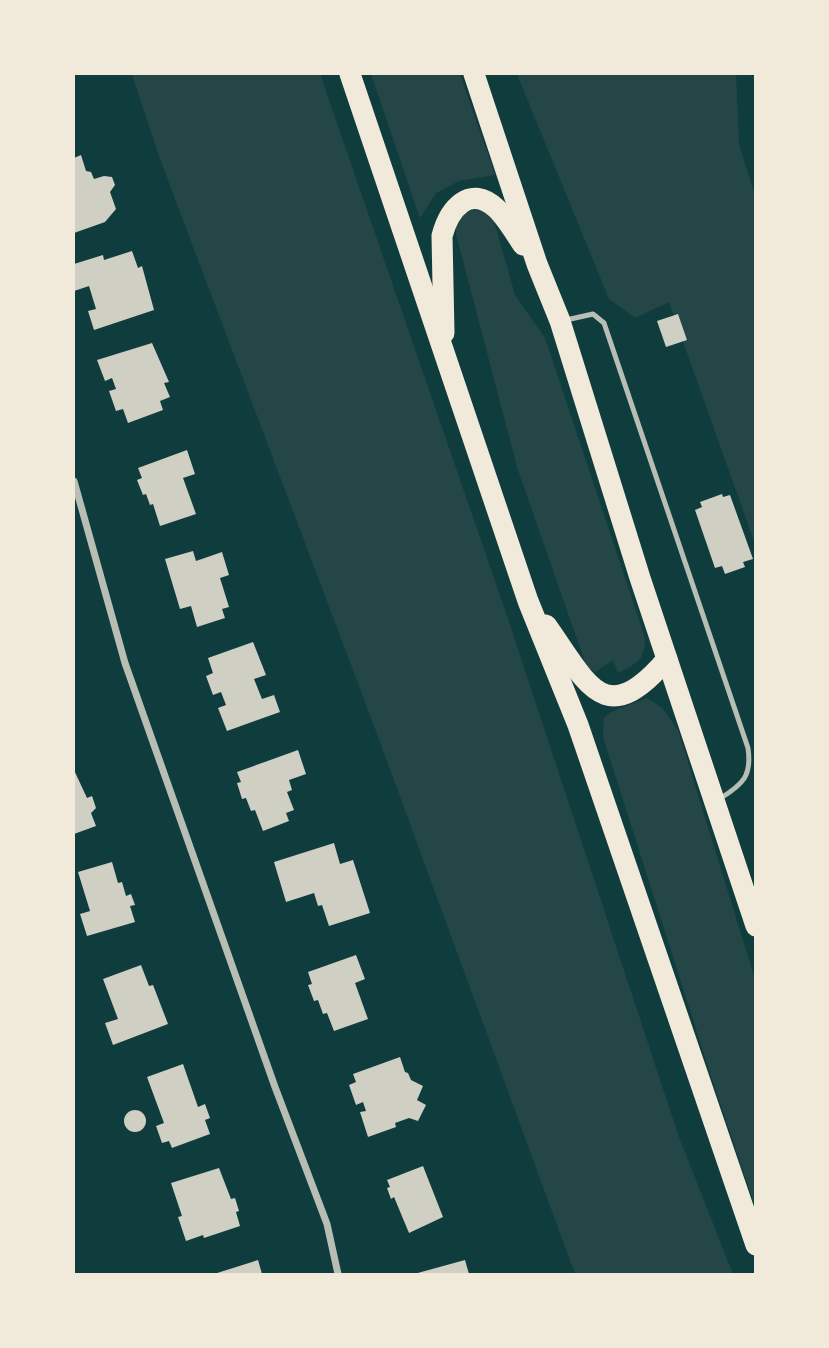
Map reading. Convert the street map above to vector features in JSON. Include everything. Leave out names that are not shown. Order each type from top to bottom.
[{"type":"highway","points":[[350,74],[528,601],[578,725],[755,1245]]},
{"type":"highway","points":[[474,74],[537,264],[560,321],[755,926]]},
{"type":"highway","points":[[445,352],[442,236],[454,208],[470,200],[489,203],[502,215],[537,264]]},
{"type":"highway","points":[[528,601],[588,684],[598,692],[608,696],[630,693],[650,679],[667,659]]},
{"type":"street","points":[[74,481],[125,663],[275,1087],[327,1224],[338,1275]]},
{"type":"lane","points":[[560,321],[593,314],[604,323],[748,748],[750,764],[740,786],[715,802]]},
{"type":"shaded area","points":[[132,74],[320,74],[505,610],[679,1137],[733,1274],[575,1274],[373,723],[160,159]]},
{"type":"shaded area","points":[[371,74],[460,74],[495,175],[459,181],[436,193],[420,218]]},
{"type":"shaded area","points":[[517,74],[736,74],[739,144],[756,199],[755,544],[669,302],[635,318],[609,299]]},
{"type":"shaded area","points":[[481,210],[493,217],[515,295],[545,338],[645,638],[639,660],[618,673],[613,660],[595,672],[587,668],[517,467],[456,234],[456,219],[467,211]]},
{"type":"shaded area","points":[[647,698],[662,708],[678,730],[755,979],[755,1206],[603,737],[604,717]]},
{"type":"building","points":[[81,155],[86,171],[91,172],[94,179],[112,177],[115,185],[110,192],[116,209],[105,222],[74,233],[74,158]]},
{"type":"building","points":[[132,251],[138,268],[142,266],[154,310],[94,330],[88,311],[96,309],[89,286],[74,291],[74,264],[103,255],[104,260]]},
{"type":"building","points":[[678,314],[687,340],[666,347],[657,321]]},
{"type":"building","points":[[152,343],[169,382],[164,383],[170,397],[160,401],[163,410],[128,423],[123,409],[116,411],[109,391],[116,389],[112,378],[105,381],[97,360]]},
{"type":"building","points":[[187,450],[195,474],[183,478],[196,514],[160,526],[153,504],[150,505],[146,494],[143,495],[137,480],[142,478],[138,468]]},
{"type":"building","points":[[722,494],[723,497],[730,495],[753,559],[743,562],[745,567],[725,574],[722,566],[715,568],[695,510],[702,507],[700,502]]},
{"type":"building","points":[[193,551],[196,561],[222,552],[229,575],[220,578],[229,607],[222,609],[225,618],[197,627],[191,606],[180,609],[165,559]]},
{"type":"building","points":[[253,642],[266,675],[254,679],[262,699],[274,695],[280,712],[227,731],[218,708],[226,705],[221,692],[213,695],[206,676],[213,673],[208,658]]},
{"type":"building","points":[[298,750],[306,774],[289,780],[292,790],[287,792],[294,810],[286,813],[289,821],[263,831],[255,810],[251,811],[246,798],[242,799],[237,783],[241,782],[237,772]]},
{"type":"building","points":[[74,770],[87,798],[92,796],[96,808],[91,813],[96,826],[74,834]]},
{"type":"building","points":[[334,843],[340,864],[353,860],[370,913],[329,926],[322,905],[318,906],[314,893],[286,902],[274,862]]},
{"type":"building","points":[[112,862],[118,883],[122,882],[126,896],[131,894],[135,905],[130,906],[135,922],[87,936],[80,914],[90,911],[78,872]]},
{"type":"building","points":[[356,955],[365,979],[355,983],[368,1019],[334,1031],[327,1013],[323,1014],[318,1000],[314,1001],[308,985],[312,984],[308,972]]},
{"type":"building","points":[[141,965],[149,986],[153,985],[168,1024],[113,1045],[105,1023],[118,1019],[103,979]]},
{"type":"building","points":[[400,1057],[411,1080],[423,1086],[417,1100],[426,1105],[418,1121],[409,1118],[395,1123],[396,1127],[368,1137],[360,1112],[366,1111],[363,1102],[356,1105],[349,1085],[356,1082],[353,1074]]},
{"type":"building","points":[[183,1064],[198,1107],[205,1104],[210,1118],[205,1120],[210,1134],[172,1148],[169,1141],[162,1143],[156,1126],[164,1123],[147,1077]]},
{"type":"building","points":[[135,1110],[143,1113],[146,1121],[143,1129],[135,1132],[127,1129],[124,1121],[127,1113]]},
{"type":"building","points":[[423,1166],[443,1217],[409,1233],[394,1197],[391,1199],[387,1180]]},
{"type":"building","points":[[219,1168],[231,1199],[235,1198],[240,1226],[186,1241],[178,1217],[182,1216],[171,1183]]},
{"type":"building","points":[[258,1260],[262,1274],[214,1274]]},
{"type":"building","points":[[465,1260],[469,1274],[414,1274]]}]
